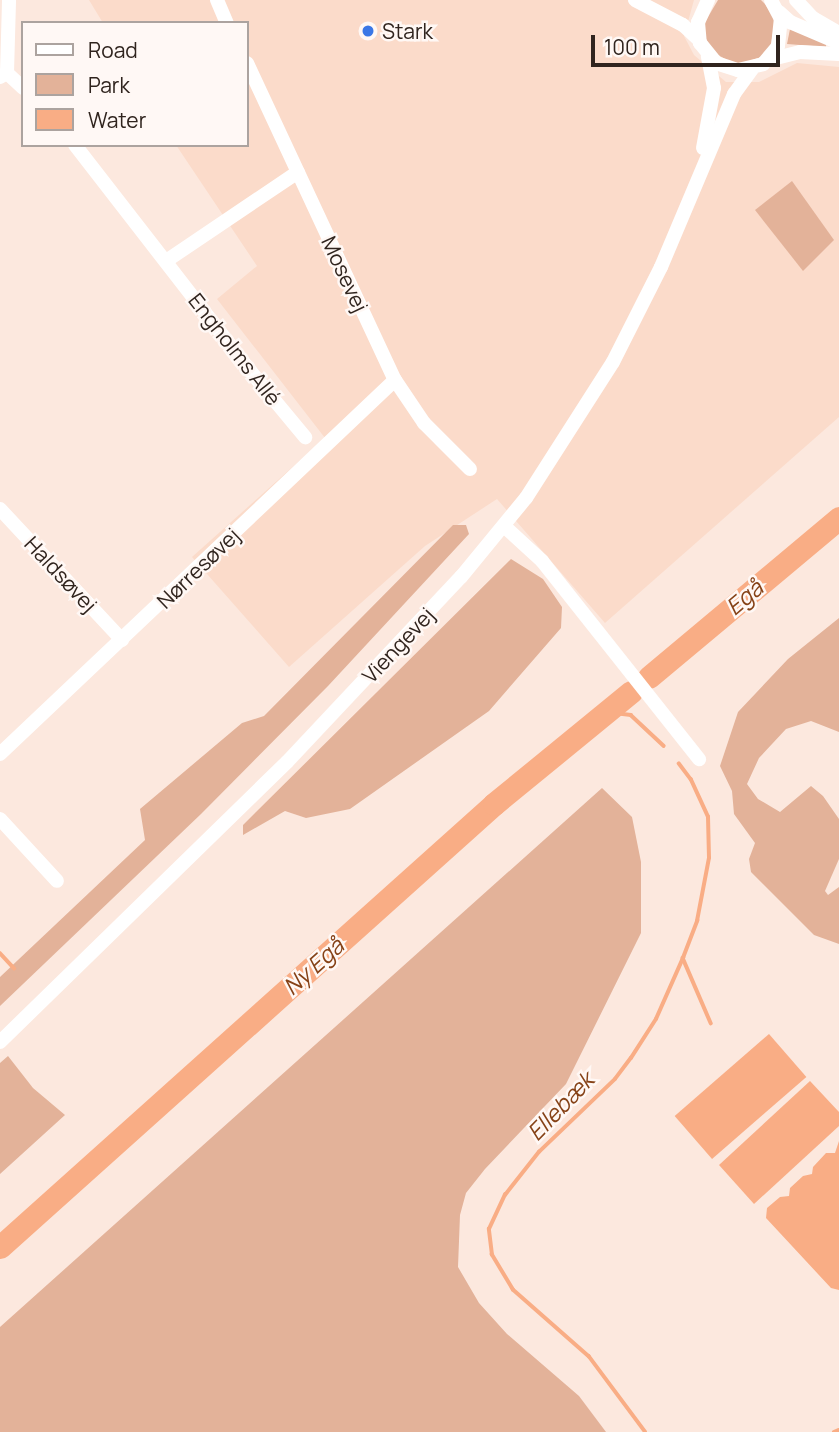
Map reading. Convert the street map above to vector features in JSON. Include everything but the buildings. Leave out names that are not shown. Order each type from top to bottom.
[{"type":"street","points":[[9,0],[4,75],[21,87]]},
{"type":"street","points":[[217,0],[227,21]]},
{"type":"street","points":[[635,0],[683,25],[699,40],[709,57],[729,69],[752,69],[767,61],[800,52],[839,54]]},
{"type":"street","points":[[699,40],[699,17],[708,0]]},
{"type":"street","points":[[796,0],[813,18],[839,33]]},
{"type":"street","points":[[773,3],[790,22],[839,43]]},
{"type":"street","points":[[767,61],[780,40],[782,26],[773,3]]},
{"type":"street","name":"Viengevej","points":[[698,174],[714,88],[709,57]]},
{"type":"street","name":"Mosevej","points":[[248,65],[395,380],[424,423],[470,469]]},
{"type":"street","name":"Viengevej","points":[[0,1042],[287,762],[461,577],[504,526],[577,423],[613,362],[661,267],[734,94],[752,69]]},
{"type":"street","name":"Engholms Allé","points":[[77,147],[251,372],[305,437]]},
{"type":"street","points":[[166,261],[175,252],[298,172]]},
{"type":"street","name":"Nørresøvej","points":[[0,754],[395,380]]},
{"type":"street","name":"Haldsøvej","points":[[0,509],[122,640]]},
{"type":"street","points":[[504,526],[542,561],[699,759]]},
{"type":"street","points":[[0,819],[57,881]]},
{"type":"shaded area","points":[[89,0],[694,0],[684,36],[694,55],[726,82],[759,82],[797,63],[839,67],[839,417],[605,623],[497,499],[425,546],[289,667],[192,557],[325,438],[217,299],[257,266],[177,147],[248,147],[248,21],[102,21]]},
{"type":"green space","points":[[718,0],[761,0],[765,4],[775,19],[771,45],[761,57],[743,63],[732,63],[713,52],[705,37],[705,22]]},
{"type":"green space","points":[[790,29],[826,44],[826,47],[787,44]]},
{"type":"green space","points":[[792,181],[834,240],[803,271],[755,210]]},
{"type":"green space","points":[[453,525],[466,525],[469,534],[328,686],[201,814],[0,1006],[0,977],[145,840],[140,809],[242,723],[264,716]]},
{"type":"green space","points":[[511,559],[543,579],[562,607],[561,628],[489,711],[350,809],[306,818],[285,811],[243,835],[243,825]]},
{"type":"green space","points":[[839,618],[839,732],[811,721],[786,729],[759,758],[747,784],[758,799],[780,812],[811,786],[823,796],[839,819],[839,859],[825,891],[828,895],[839,887],[839,944],[814,935],[751,872],[749,859],[755,843],[734,814],[732,791],[720,766],[738,712],[788,659]]},
{"type":"green space","points":[[602,788],[632,817],[641,862],[641,933],[566,1084],[485,1169],[466,1193],[460,1215],[458,1267],[479,1303],[507,1334],[579,1396],[606,1432],[0,1432],[0,1327]]},
{"type":"green space","points":[[8,1056],[33,1088],[65,1115],[0,1174],[0,1063]]},
{"type":"water","points":[[769,1034],[806,1077],[712,1159],[675,1116]]},
{"type":"water","points":[[810,1081],[839,1112],[839,1126],[754,1204],[719,1165]]},
{"type":"water","points":[[839,1141],[839,1290],[831,1288],[766,1218],[767,1208],[780,1197],[789,1196],[790,1188],[803,1176],[812,1174],[813,1167],[826,1153],[835,1153]]},
{"type":"waterway","name":"Egå","points":[[649,677],[839,518]]},
{"type":"waterway","name":"Ny Egå","points":[[0,1247],[494,804],[631,692]]},
{"type":"waterway","points":[[606,712],[631,715],[664,746]]},
{"type":"waterway","name":"Ellebæk","points":[[645,1432],[589,1357],[513,1290],[492,1255],[489,1229],[505,1195],[539,1152],[615,1079],[631,1058],[656,1019],[683,958],[697,921],[709,858],[708,817],[691,780],[679,764]]},
{"type":"waterway","points":[[0,953],[14,968]]},
{"type":"waterway","points":[[683,958],[711,1023]]},
{"type":"waterway","name":"Ellebæk","points":[[834,1432],[839,1430]]},
{"type":"place","name":"Stark","points":[[368,31]]}]
